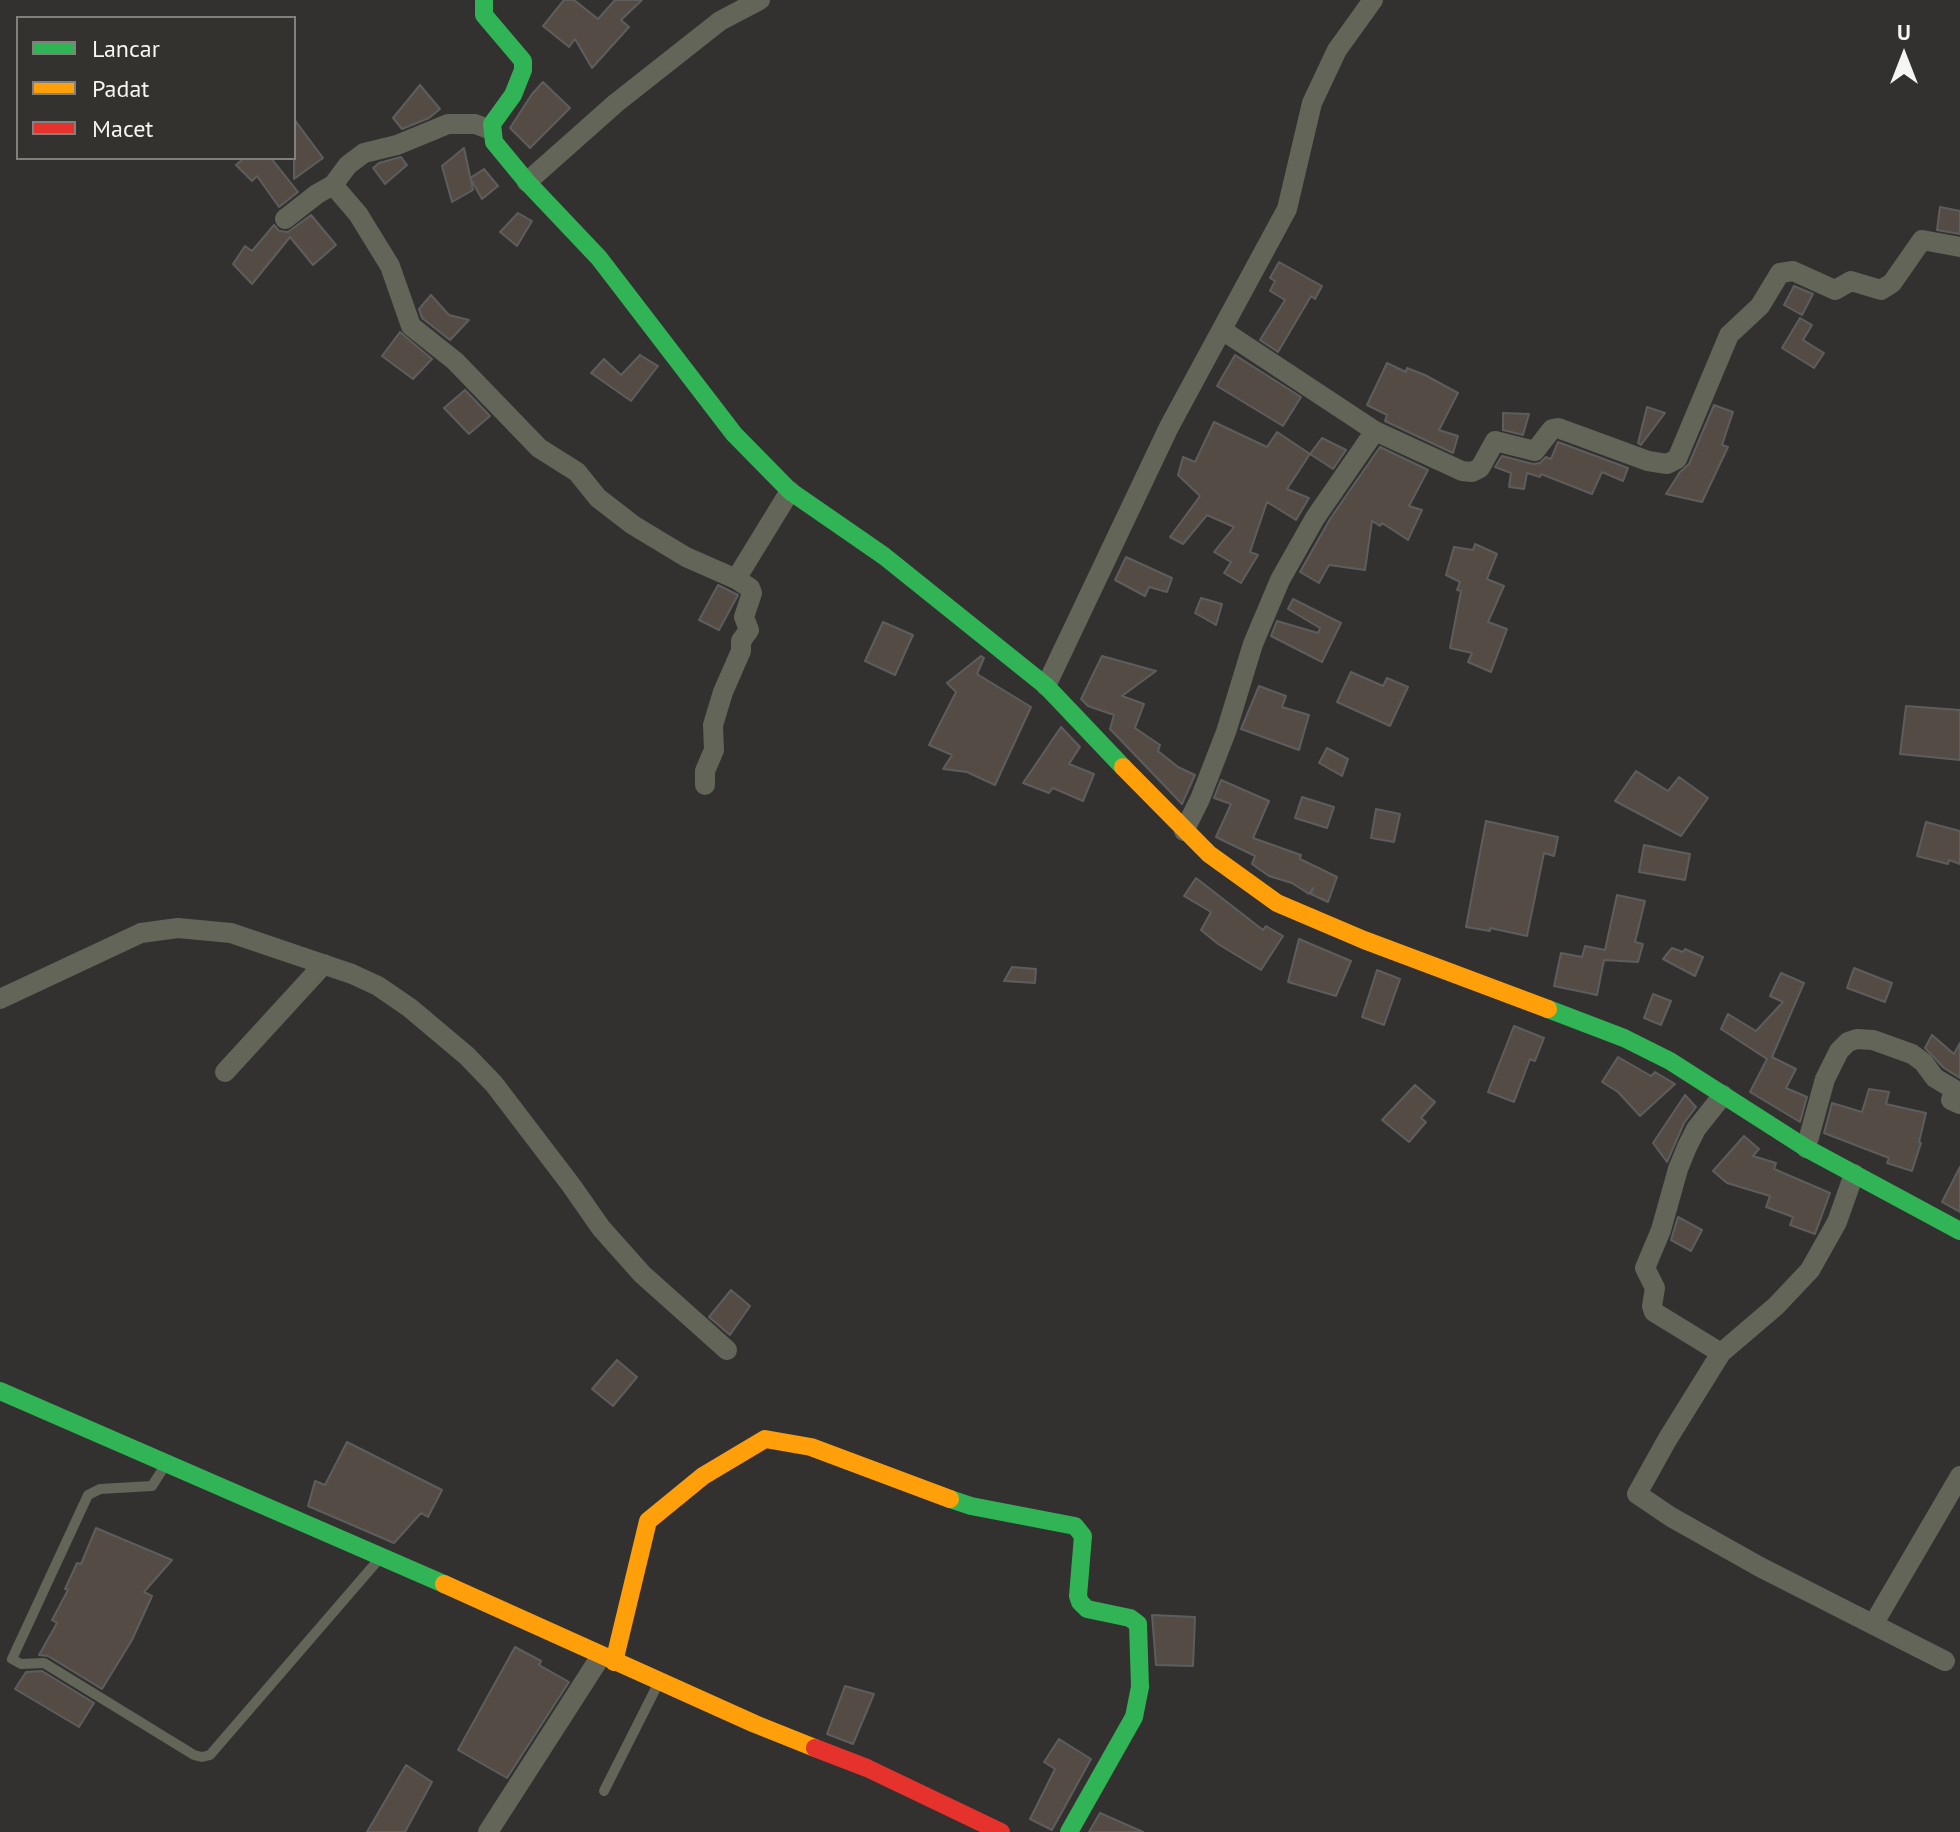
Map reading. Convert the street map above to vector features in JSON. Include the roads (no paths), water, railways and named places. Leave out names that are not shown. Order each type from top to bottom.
[{"type":"street","points":[[484,0],[484,15],[523,61],[523,70],[513,95],[492,124],[494,142],[599,258],[734,434],[790,491],[884,556],[1046,686],[1209,854],[1277,903],[1364,940],[1624,1038],[1670,1061],[1806,1148],[1960,1231]]},
{"type":"street","points":[[527,182],[616,103],[720,21],[760,0]]},
{"type":"street","points":[[1046,686],[1169,427],[1287,209],[1309,113],[1320,84],[1343,39],[1373,0]]},
{"type":"street","points":[[285,219],[333,185],[358,157],[448,124],[475,124],[491,130]]},
{"type":"street","points":[[333,185],[358,214],[390,266],[411,326],[455,361],[539,448],[577,472],[598,498],[615,512],[686,557],[750,588],[752,593],[744,617],[749,630],[743,638],[713,725],[714,750],[705,771],[705,785]]},
{"type":"street","points":[[1222,330],[1375,431],[1468,472],[1480,468],[1492,443],[1502,441],[1535,451],[1552,429],[1558,428],[1648,461],[1667,464],[1677,459],[1729,335],[1760,306],[1780,273],[1793,271],[1835,290],[1851,281],[1881,290],[1892,283],[1922,240],[1960,247]]},
{"type":"street","points":[[1184,831],[1226,732],[1253,644],[1280,580],[1315,518],[1375,431]]},
{"type":"street","points":[[736,579],[790,491]]},
{"type":"street","points":[[0,999],[151,930],[196,928],[231,933],[378,986],[410,1008],[467,1056],[494,1084],[601,1228],[642,1274],[727,1350]]},
{"type":"street","points":[[225,1072],[324,964]]},
{"type":"street","points":[[1806,1148],[1825,1079],[1839,1051],[1848,1042],[1857,1039],[1873,1040],[1912,1054],[1941,1083],[1955,1090],[1951,1100],[1960,1104]]},
{"type":"street","points":[[1721,1353],[1654,1312],[1655,1288],[1645,1268],[1661,1230],[1687,1147],[1696,1129],[1723,1095]]},
{"type":"street","points":[[1854,1174],[1837,1222],[1810,1270],[1776,1306],[1721,1353],[1637,1494],[1671,1517],[1760,1567],[1945,1661]]},
{"type":"street","points":[[0,1391],[382,1556],[755,1724],[867,1768],[1001,1832]]},
{"type":"street","points":[[488,1832],[607,1659],[648,1521],[703,1476],[765,1439],[811,1447],[971,1506],[1075,1526],[1083,1536],[1080,1602],[1087,1609],[1130,1618],[1138,1624],[1140,1687],[1134,1717],[1069,1832]]},
{"type":"street","points":[[1874,1623],[1960,1476]]},
{"type":"lane","points":[[167,1463],[152,1486],[100,1489],[88,1495],[12,1659],[21,1664],[44,1663],[194,1755],[210,1755],[382,1556]]},
{"type":"lane","points":[[604,1791],[659,1682]]}]
